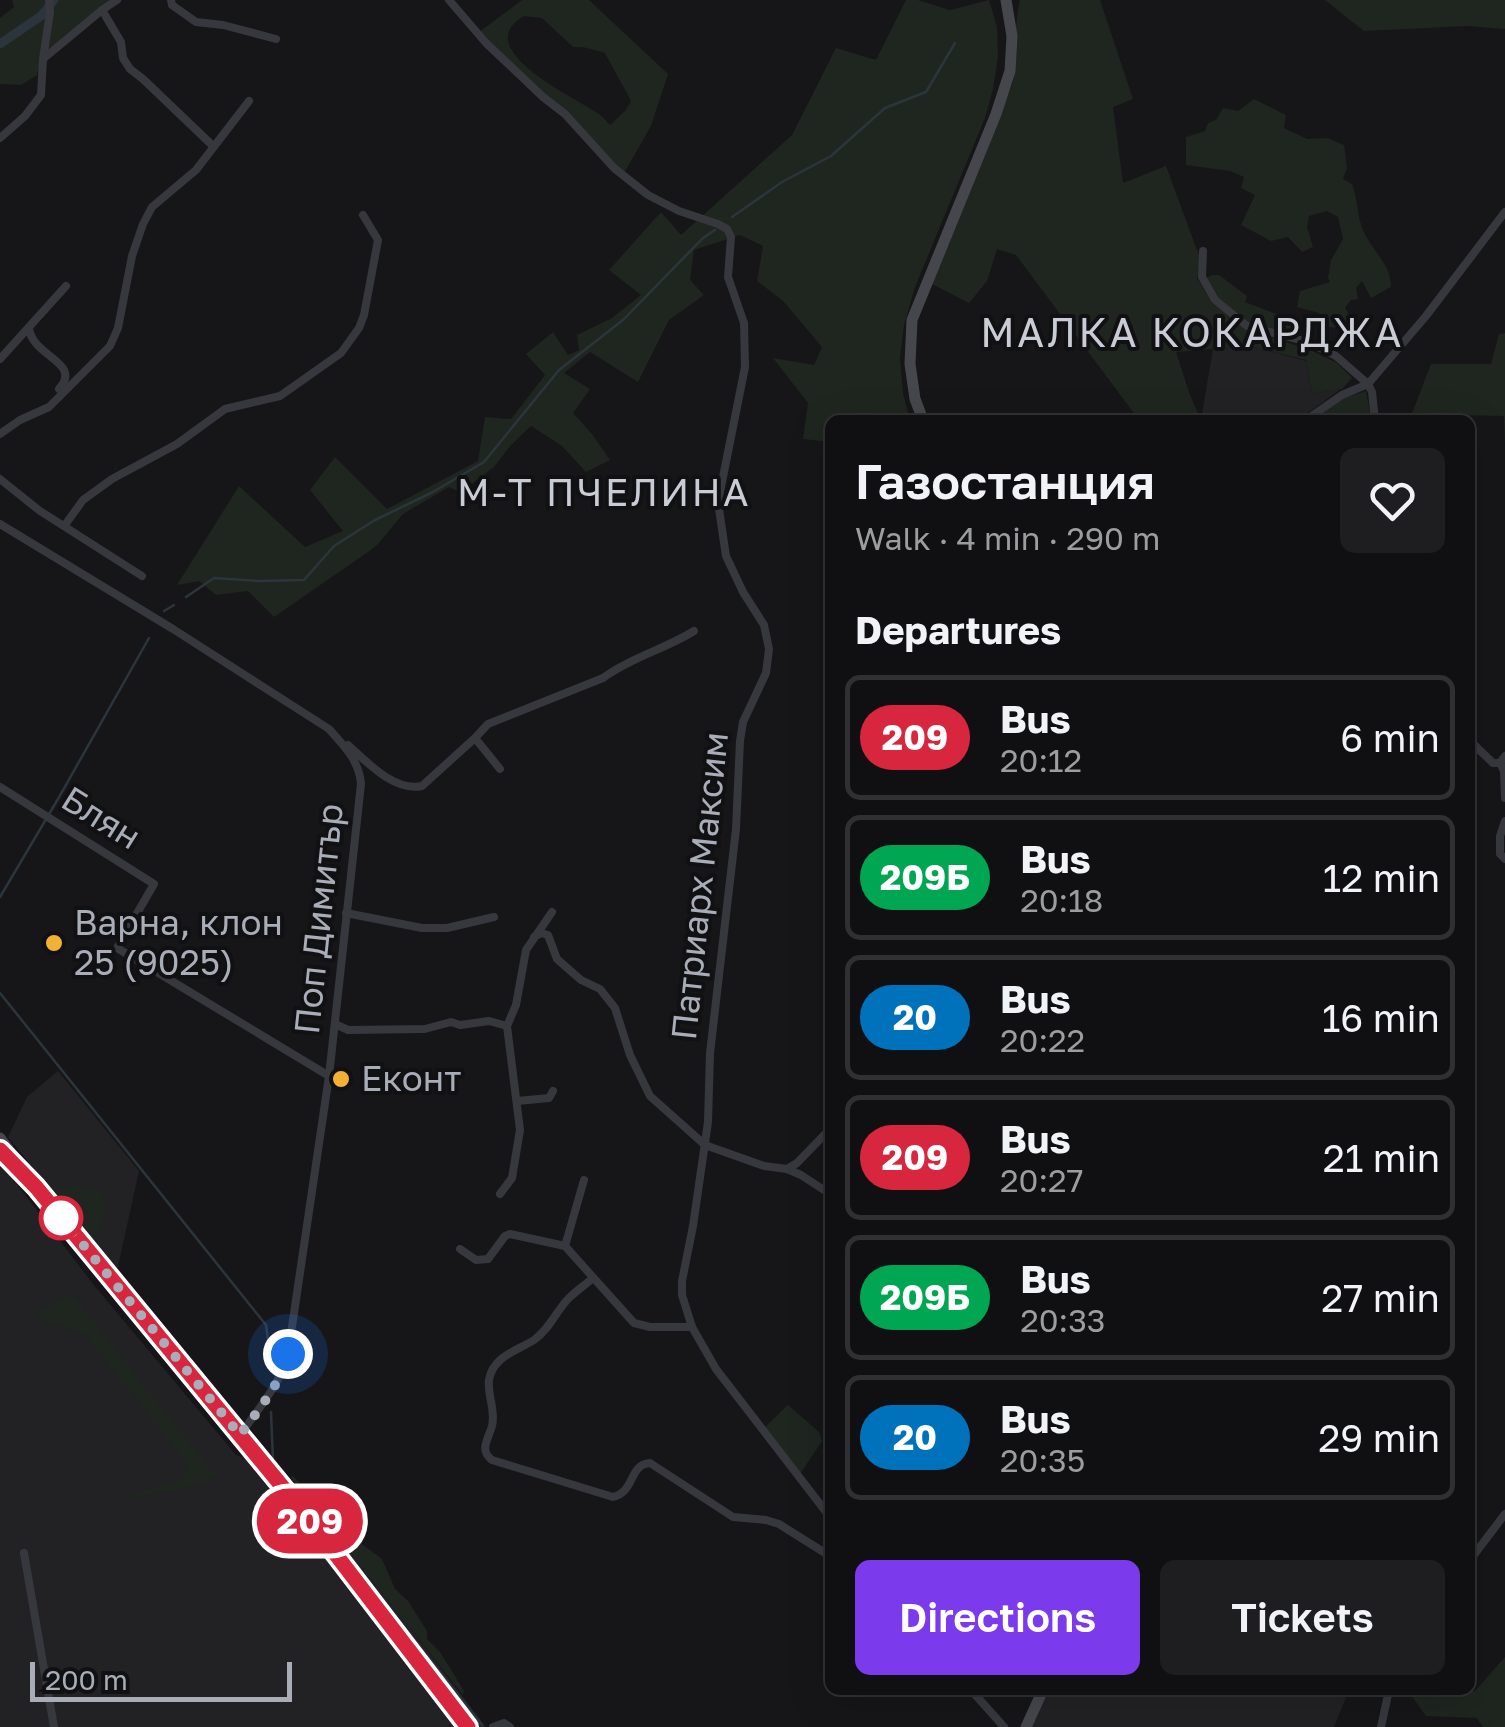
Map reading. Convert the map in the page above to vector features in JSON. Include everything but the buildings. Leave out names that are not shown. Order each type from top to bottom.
[{"type":"main road","points":[[921,415],[910,364],[912,320],[996,114],[1010,70],[1012,36],[1006,0]]},
{"type":"main road","points":[[0,1138],[25,1175]]},
{"type":"main road","points":[[0,1150],[25,1175],[240,1435],[468,1727]]},
{"type":"main road","points":[[430,1680],[458,1727]]},
{"type":"main road","points":[[1026,1727],[1041,1695]]},
{"type":"street","points":[[0,138],[42,95],[42,58],[50,0]]},
{"type":"street","points":[[42,58],[117,0]]},
{"type":"street","points":[[171,0],[172,5],[196,22],[276,39]]},
{"type":"street","name":"Патриарх Максим","points":[[449,0],[486,43],[566,114],[614,168],[679,210],[727,229],[731,237],[728,277],[744,323],[746,346],[718,502],[726,556],[764,625],[769,649],[766,673],[743,722],[740,741],[736,829],[710,1053],[710,1102],[682,1295],[692,1327],[716,1369],[825,1511]]},
{"type":"street","points":[[102,10],[130,69],[213,146]]},
{"type":"street","points":[[0,434],[42,411],[115,339],[132,256],[152,207],[196,170],[249,100]]},
{"type":"street","points":[[1313,415],[1342,394],[1368,384],[1426,316],[1505,212]]},
{"type":"street","points":[[64,525],[83,500],[112,479],[177,444],[224,409],[280,396],[341,353],[359,328],[370,293],[378,240],[363,216]]},
{"type":"street","points":[[1204,251],[1202,276],[1226,310],[1247,326],[1308,342],[1336,356],[1368,384],[1374,415]]},
{"type":"street","points":[[0,358],[66,286]]},
{"type":"street","points":[[29,328],[32,342],[66,372],[66,382],[56,398]]},
{"type":"street","points":[[0,480],[142,576]]},
{"type":"street","name":"Поп Димитър","points":[[0,524],[329,729],[360,769],[329,1076],[288,1354],[276,1386],[240,1435]]},
{"type":"street","points":[[329,729],[402,786],[422,786],[488,724],[603,678],[694,631]]},
{"type":"street","points":[[475,738],[500,769]]},
{"type":"street","points":[[1475,746],[1493,763],[1502,759],[1505,798]]},
{"type":"street","name":"Блян","points":[[0,787],[154,884],[117,948],[329,1076]]},
{"type":"street","points":[[1505,821],[1498,846],[1505,859]]},
{"type":"street","points":[[500,1194],[512,1178],[520,1130],[507,1026],[516,1005],[526,950],[552,912]]},
{"type":"street","points":[[346,913],[422,928],[447,928],[494,917]]},
{"type":"street","points":[[534,938],[542,933],[548,935],[557,959],[600,990],[614,1008],[650,1096],[704,1145],[764,1166],[787,1169],[825,1191]]},
{"type":"street","points":[[335,1024],[348,1030],[424,1029],[451,1022],[460,1025],[492,1020],[507,1026]]},
{"type":"street","points":[[517,1101],[546,1099],[554,1090]]},
{"type":"street","points":[[787,1169],[825,1134]]},
{"type":"street","points":[[565,1246],[584,1180]]},
{"type":"street","points":[[460,1249],[470,1257],[488,1259],[510,1234],[565,1246],[634,1323],[692,1327]]},
{"type":"street","points":[[593,1278],[567,1300],[546,1330],[497,1363],[490,1379],[494,1414],[484,1449],[486,1456],[613,1497],[628,1489],[643,1463],[650,1463],[733,1517],[779,1524],[825,1553]]},
{"type":"street","points":[[1475,1553],[1505,1514]]},
{"type":"street","points":[[24,1553],[54,1727]]},
{"type":"street","points":[[975,1695],[1004,1727]]},
{"type":"street","points":[[1381,1727],[1388,1695]]},
{"type":"street","points":[[493,1727],[504,1723],[510,1727]]},
{"type":"shaded area","points":[[12,0],[117,0],[42,54],[37,75],[21,85],[0,84],[0,18],[14,7]]},
{"type":"shaded area","points":[[522,0],[589,0],[668,74],[651,126],[623,175],[479,32]],"holes":[[[524,16],[542,18],[573,47],[605,53],[631,101],[610,125],[517,58],[509,43],[510,29]]]},
{"type":"shaded area","points":[[906,0],[950,10],[989,0],[997,27],[993,89],[985,118],[915,287],[904,325],[900,358],[909,415],[825,415],[825,441],[803,439],[808,403],[773,358],[814,365],[822,347],[783,301],[757,281],[763,246],[740,235],[694,250],[690,280],[704,295],[669,320],[638,382],[590,352],[564,373],[590,389],[573,413],[610,460],[586,472],[562,446],[531,426],[494,467],[461,492],[449,487],[403,514],[368,552],[274,617],[248,591],[216,595],[199,581],[177,585],[239,486],[305,547],[343,531],[310,490],[335,457],[387,509],[478,461],[485,417],[511,419],[545,375],[526,354],[553,332],[568,355],[579,350],[577,335],[612,318],[641,295],[609,270],[661,212],[681,235],[792,135],[836,48],[876,60]]},
{"type":"shaded area","points":[[1020,0],[1100,0],[1133,99],[1113,107],[1123,183],[1166,166],[1201,261],[1197,278],[1212,303],[1247,330],[1308,349],[1337,363],[1352,378],[1342,389],[1312,394],[1306,360],[1250,346],[1176,352],[1199,415],[1135,415],[1016,255],[997,249],[987,281],[969,303],[930,283],[1013,82]]},
{"type":"shaded area","points":[[1325,0],[1505,0],[1505,29],[1467,26],[1364,31]]},
{"type":"shaded area","points":[[1254,99],[1286,115],[1284,128],[1307,139],[1327,138],[1344,145],[1347,168],[1343,179],[1352,184],[1363,230],[1388,272],[1391,287],[1371,298],[1362,281],[1356,288],[1358,299],[1351,300],[1345,308],[1352,319],[1334,328],[1322,325],[1324,318],[1319,313],[1297,307],[1300,291],[1330,282],[1331,260],[1343,239],[1338,217],[1327,211],[1309,216],[1307,227],[1313,247],[1302,252],[1288,237],[1271,241],[1241,225],[1255,195],[1241,188],[1244,177],[1230,171],[1186,165],[1186,137],[1205,131],[1223,108],[1238,111]]},
{"type":"shaded area","points":[[1219,275],[1247,296],[1245,302],[1301,319],[1298,339],[1243,322],[1203,280]]},
{"type":"shaded area","points":[[1505,333],[1505,444],[1504,416],[1411,415],[1431,364],[1491,364],[1499,334]]},
{"type":"shaded area","points":[[1250,346],[1306,361],[1312,394],[1341,389],[1305,415],[1202,415],[1213,349]]},
{"type":"shaded area","points":[[1366,391],[1370,413],[1397,415],[1321,415],[1341,399]]},
{"type":"shaded area","points":[[58,1071],[139,1171],[117,1271],[8,1137],[27,1097]]},
{"type":"shaded area","points":[[0,1162],[93,1284],[236,1455],[285,1473],[361,1564],[486,1727],[0,1727]]},
{"type":"shaded area","points":[[76,1185],[101,1192],[103,1197],[102,1223],[91,1238],[55,1192]]},
{"type":"shaded area","points":[[71,1293],[217,1477],[206,1478],[206,1484],[110,1502],[180,1480],[187,1473],[185,1461],[86,1336],[29,1317]]},
{"type":"shaded area","points":[[788,1405],[819,1432],[822,1441],[798,1477],[762,1430]]},
{"type":"shaded area","points":[[291,1478],[340,1528],[382,1559],[395,1589],[408,1601],[463,1695]]},
{"type":"shaded area","points":[[1505,1657],[1505,1727],[1483,1727],[1477,1718],[1426,1716],[1411,1695],[1475,1695]]},
{"type":"shaded area","points":[[1047,1695],[1347,1695],[1334,1727],[1030,1727]]},
{"type":"waterway","points":[[0,44],[41,16],[54,0]]},
{"type":"waterway","points":[[732,217],[782,182],[831,156],[885,108],[926,92],[955,43]]},
{"type":"waterway","points":[[186,597],[214,578],[304,580],[334,546],[484,462],[559,370],[623,320],[715,230]]},
{"type":"waterway","points":[[164,611],[174,605]]},
{"type":"waterway","points":[[0,897],[149,638]]},
{"type":"waterway","points":[[0,993],[266,1325],[270,1354]]},
{"type":"waterway","points":[[271,1412],[273,1461],[482,1725]]},
{"type":"bus line","name":"209","points":[[0,1150],[36,1187],[304,1513],[468,1727]]},
{"type":"place","name":"Варна, клон 25 (9025)","points":[[54,943]]},
{"type":"place","name":"Еконт","points":[[341,1079]]},
{"type":"district","name":"МАЛКА КОКАРДЖА","points":[[1192,333]]},
{"type":"district","name":"М-Т ПЧЕЛИНА","points":[[604,493]]},
{"type":"route","points":[[61,1218],[240,1435],[276,1386],[288,1354]]}]
